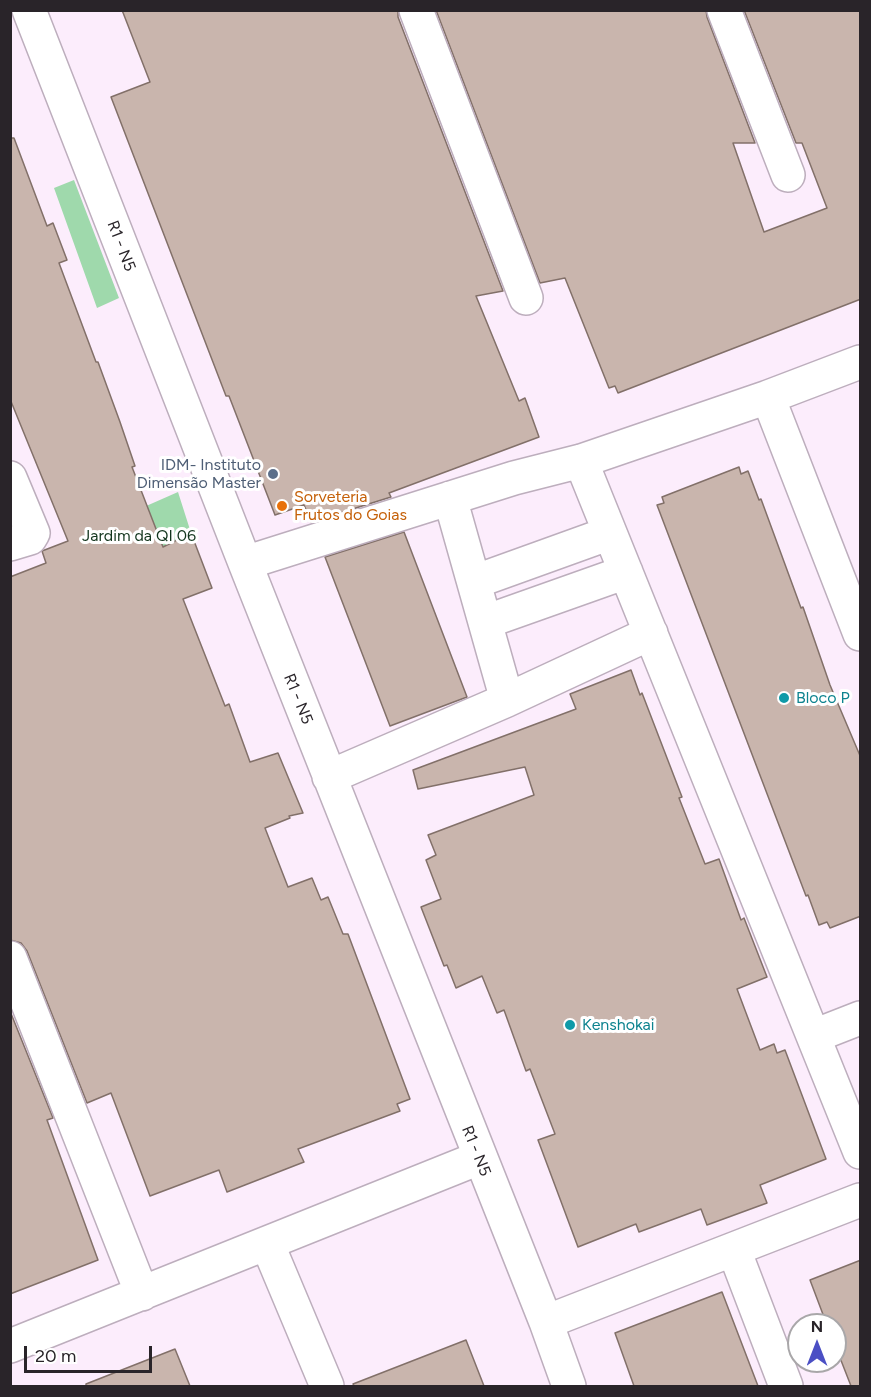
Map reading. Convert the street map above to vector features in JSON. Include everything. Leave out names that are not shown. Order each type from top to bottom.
[{"type":"street","name":"R1 - N5","points":[[30,10],[244,564],[546,1322],[569,1386]]},
{"type":"street","points":[[416,10],[526,298]]},
{"type":"street","points":[[724,10],[788,175]]},
{"type":"street","points":[[244,564],[450,498],[580,461],[768,397],[861,362]]},
{"type":"street","points":[[768,397],[861,634]]},
{"type":"street","points":[[580,461],[861,1152]]},
{"type":"street","points":[[10,478],[33,533],[30,538],[10,544]]},
{"type":"street","points":[[450,498],[507,699]]},
{"type":"street","points":[[474,582],[610,533]]},
{"type":"street","points":[[485,622],[626,572]]},
{"type":"street","points":[[329,777],[651,633]]},
{"type":"street","points":[[10,958],[142,1294]]},
{"type":"street","points":[[814,1036],[861,1018]]},
{"type":"street","points":[[10,1346],[479,1158]]},
{"type":"street","points":[[546,1322],[861,1200]]},
{"type":"street","points":[[267,1243],[327,1386]]},
{"type":"street","points":[[734,1250],[786,1386]]},
{"type":"green space","points":[[74,180],[119,298],[97,308],[54,188]]},
{"type":"green space","name":"Jardim da QI 06","points":[[178,492],[192,536],[127,571],[103,525]]},
{"type":"building","points":[[122,10],[398,10],[398,17],[503,291],[476,296],[519,401],[525,398],[539,437],[389,493],[391,497],[311,522],[304,505],[275,515],[229,396],[226,396],[111,97],[150,82]]},
{"type":"building","points":[[436,10],[706,10],[755,143],[733,143],[764,232],[827,208],[802,143],[796,143],[744,10],[861,10],[861,299],[618,393],[615,386],[609,388],[565,278],[540,283]]},
{"type":"building","points":[[10,138],[14,138],[47,226],[53,223],[67,260],[59,263],[120,422],[135,466],[132,467],[163,547],[191,533],[212,588],[183,599],[225,706],[229,704],[250,762],[278,753],[303,813],[289,816],[290,818],[265,828],[288,887],[312,878],[321,900],[328,897],[343,934],[348,934],[410,1099],[397,1104],[400,1111],[298,1149],[304,1162],[227,1192],[219,1170],[150,1196],[111,1093],[87,1103],[27,951],[21,943],[10,940],[10,577],[46,563],[42,551],[68,541],[10,399]]},
{"type":"building","name":"Bloco P","points":[[739,467],[741,474],[748,471],[759,500],[761,499],[801,608],[803,607],[830,685],[861,758],[861,916],[830,928],[827,922],[819,925],[808,895],[806,896],[657,505],[664,503],[662,497]]},
{"type":"building","points":[[404,532],[467,697],[390,726],[325,557]]},
{"type":"building","points":[[631,670],[682,797],[679,798],[705,864],[719,859],[741,920],[744,918],[767,977],[737,989],[760,1050],[774,1044],[777,1053],[785,1050],[826,1159],[760,1185],[767,1203],[707,1225],[701,1209],[639,1232],[636,1224],[578,1247],[538,1140],[555,1134],[530,1069],[526,1071],[504,1010],[497,1013],[482,976],[456,988],[447,965],[444,966],[421,907],[441,899],[426,860],[436,855],[428,835],[534,795],[525,767],[418,789],[413,770],[576,709],[570,694]]},
{"type":"building","points":[[10,1011],[53,1118],[47,1120],[98,1260],[10,1294]]},
{"type":"building","points":[[861,1260],[861,1386],[851,1386],[846,1373],[847,1313],[822,1313],[810,1280]]},
{"type":"building","points":[[722,1292],[758,1386],[634,1386],[615,1333]]},
{"type":"building","points":[[466,1340],[484,1386],[354,1386],[353,1384]]},
{"type":"building","points":[[175,1349],[190,1386],[86,1386],[86,1384]]},
{"type":"place","name":"IDM- Instituto Dimensão Master","points":[[273,474]]},
{"type":"place","name":"Sorveteria Frutos do Goias","points":[[282,506]]},
{"type":"place","name":"Bloco P","points":[[784,698]]},
{"type":"place","name":"Kenshokai","points":[[570,1025]]}]
